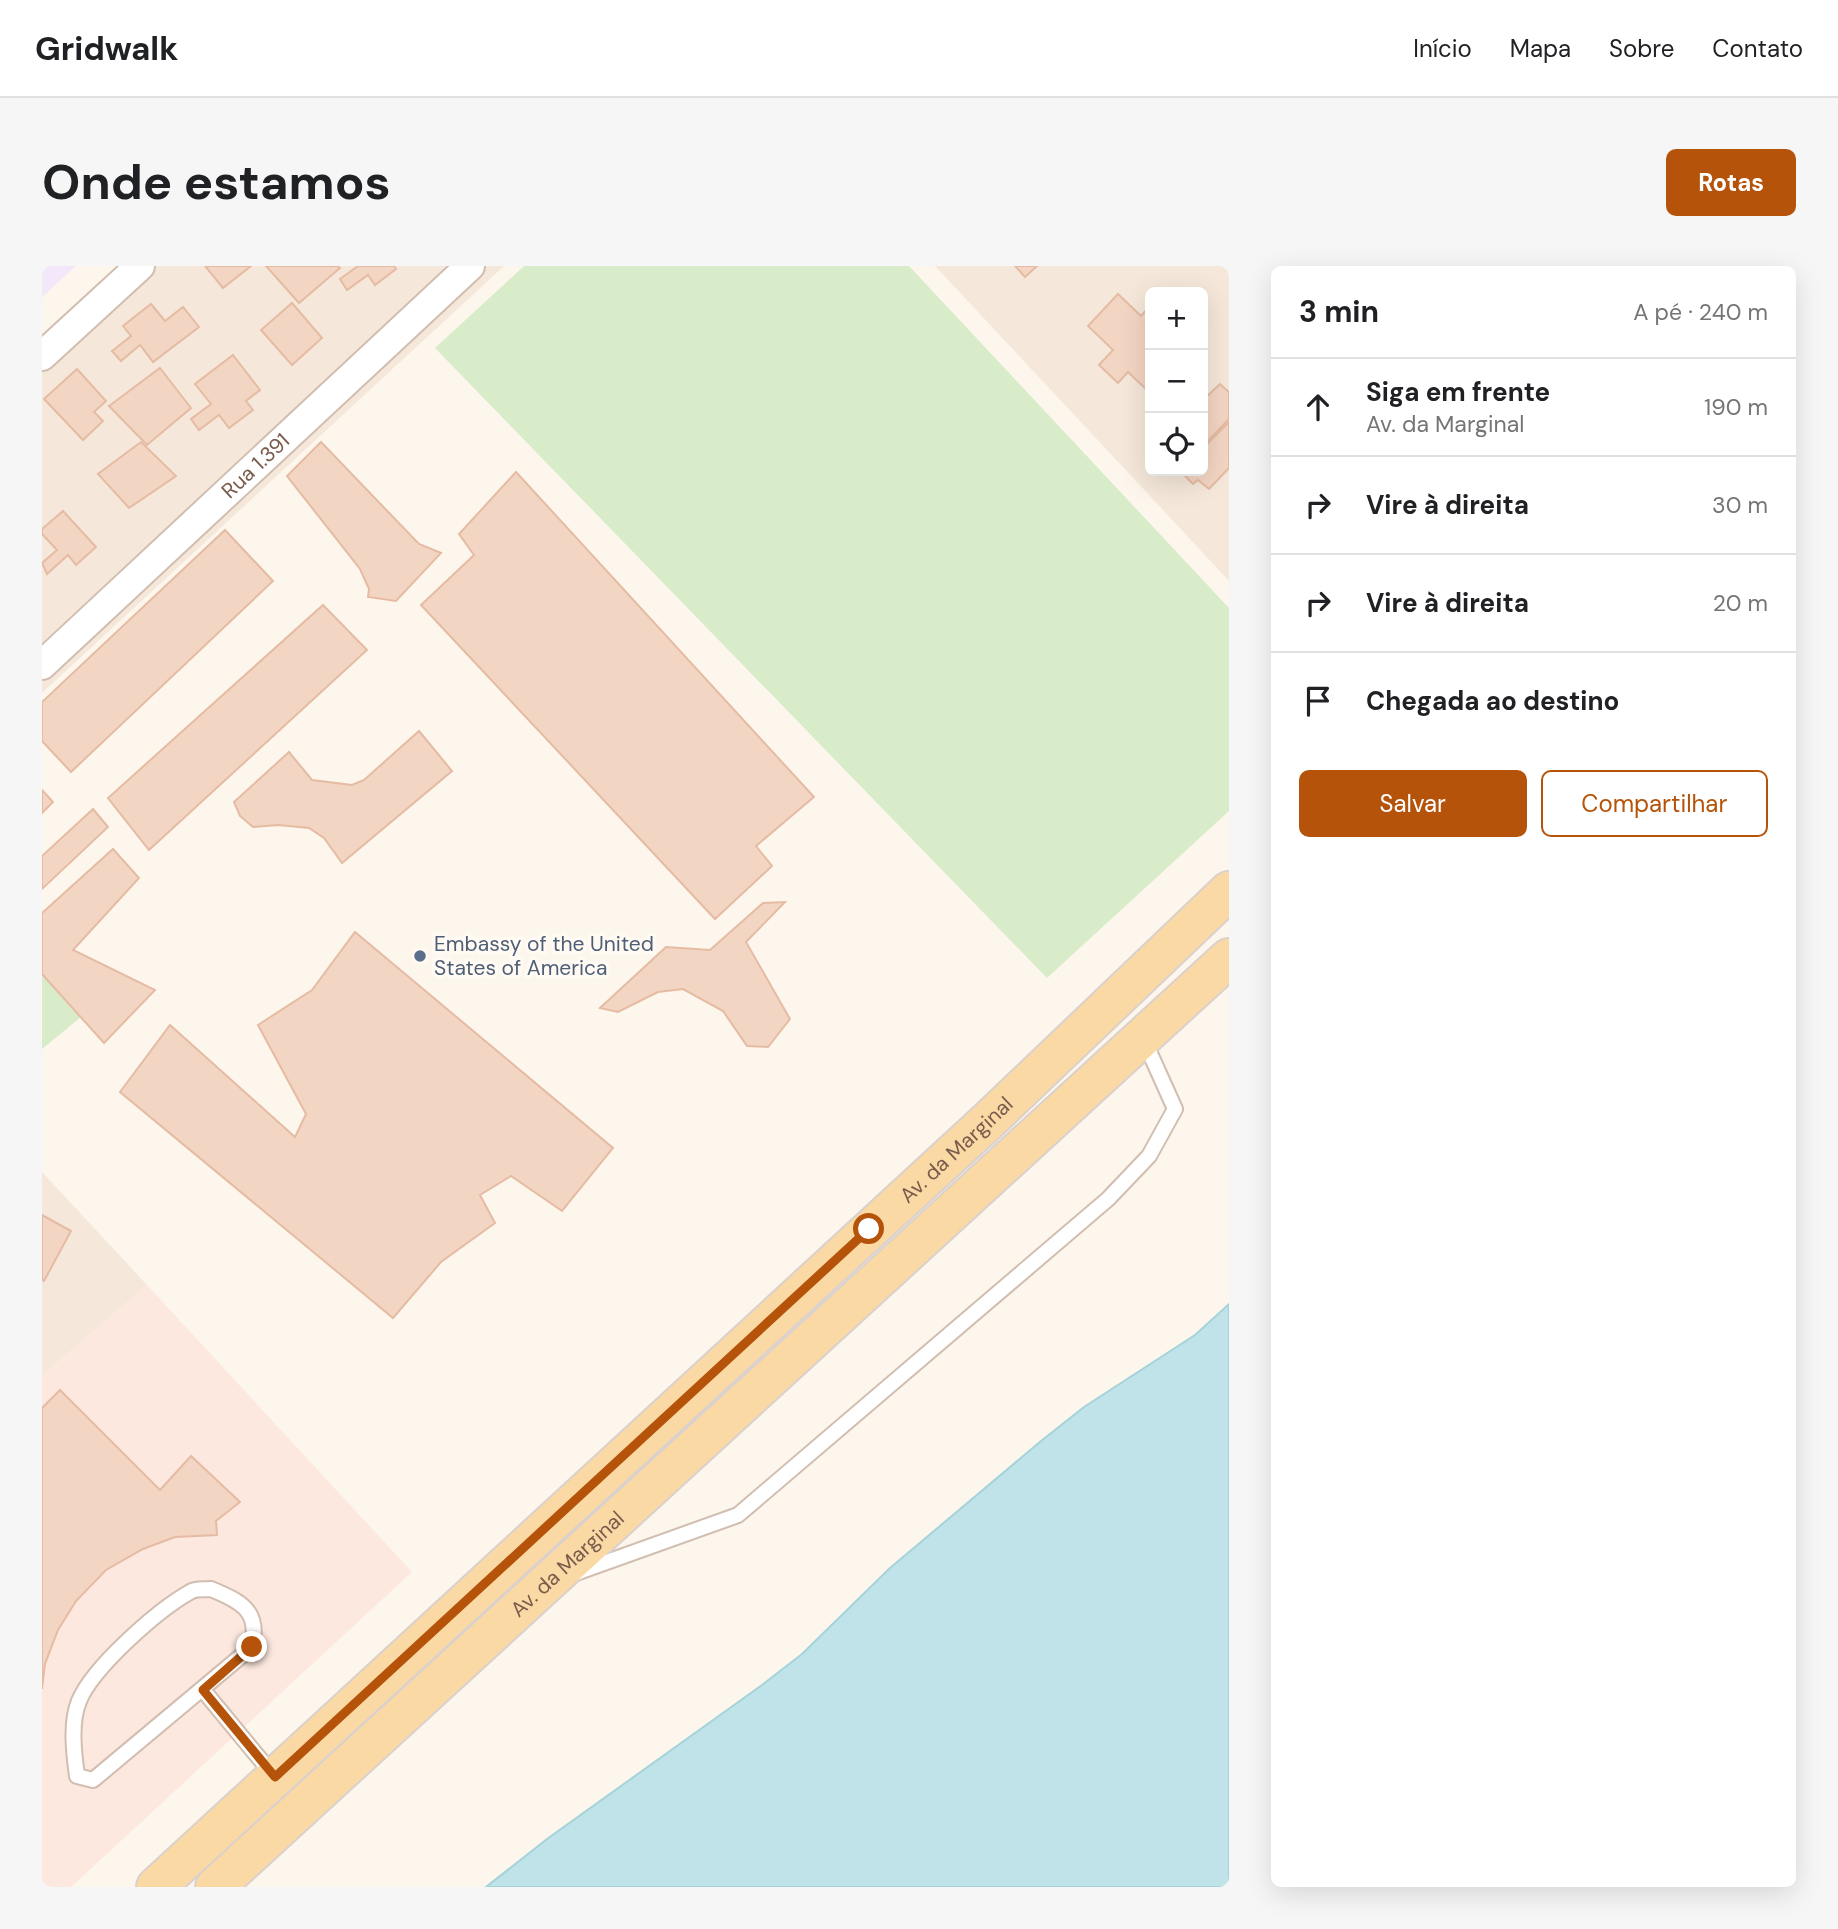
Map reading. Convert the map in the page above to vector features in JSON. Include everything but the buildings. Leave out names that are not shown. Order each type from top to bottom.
[{"type":"main road","name":"Av. da Marginal","points":[[156,1887],[988,1121],[1229,891]]},
{"type":"main road","name":"Av. da Marginal","points":[[215,1887],[1096,1081],[1142,1035],[1228,960]]},
{"type":"street","points":[[42,356],[140,266]]},
{"type":"street","name":"Rua 1.391","points":[[42,665],[470,266]]},
{"type":"lane","points":[[548,1583],[738,1515],[1108,1199],[1149,1156],[1175,1109],[1142,1035]]},
{"type":"lane","points":[[211,1589],[230,1597],[250,1613],[256,1628],[252,1647],[203,1690],[93,1780],[77,1776],[74,1721],[78,1702],[89,1682],[127,1641],[192,1590],[211,1589]]},
{"type":"lane","points":[[203,1690],[275,1777]]},
{"type":"shaded area","points":[[42,266],[76,266],[42,297]]},
{"type":"shaded area","points":[[155,266],[504,266],[42,693],[42,369]]},
{"type":"shaded area","points":[[935,266],[1229,266],[1229,581]]},
{"type":"shaded area","points":[[42,1172],[147,1285],[42,1376]]},
{"type":"shaded area","points":[[147,1285],[412,1572],[71,1887],[42,1887],[42,1376]]},
{"type":"green space","points":[[524,266],[909,266],[1229,608],[1229,811],[1047,978],[435,348]]},
{"type":"green space","points":[[42,974],[81,1017],[42,1049]]},
{"type":"water","points":[[1229,1304],[1229,1887],[486,1887],[547,1839],[802,1654],[890,1568],[1041,1441],[1084,1407],[1195,1335]]},
{"type":"place","name":"Embassy of the United States of America","points":[[420,956]]},
{"type":"route","points":[[252,1647],[203,1690],[275,1777],[869,1229]]}]
